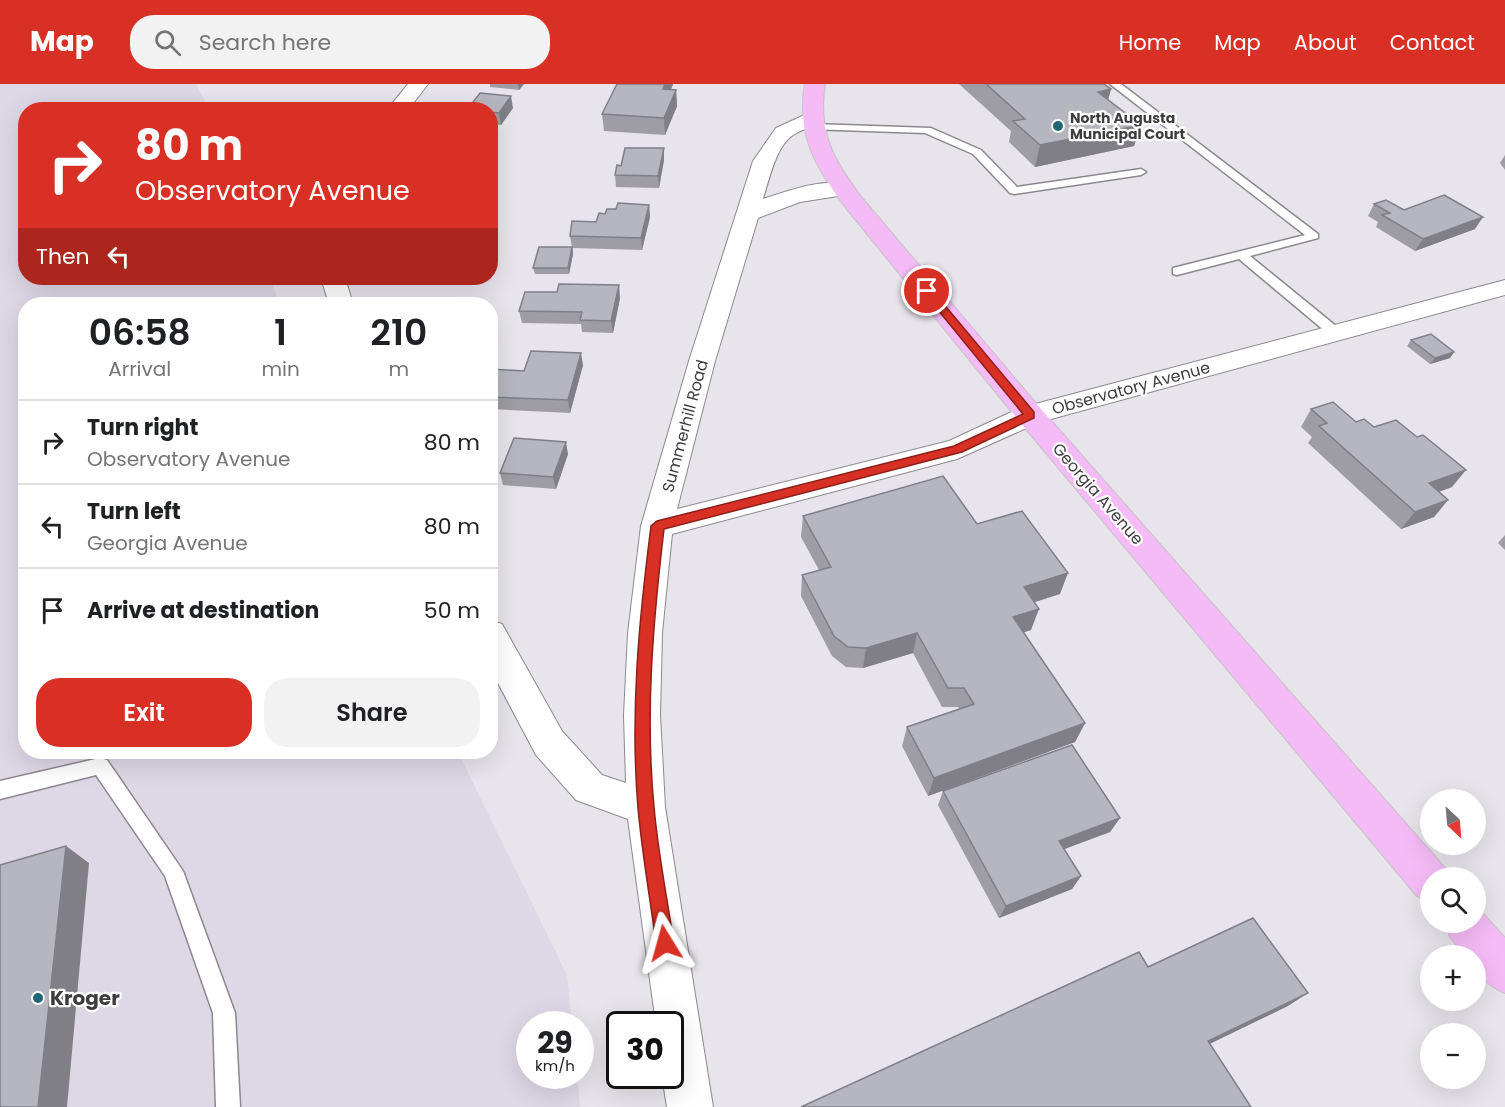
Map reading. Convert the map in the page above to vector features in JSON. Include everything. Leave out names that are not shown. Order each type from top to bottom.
[{"type":"main road","name":"Georgia Avenue","points":[[815,84],[810,104],[812,122],[825,159],[843,189],[1030,415],[1420,869]]},
{"type":"main road","points":[[1474,933],[1505,971]]},
{"type":"street","points":[[403,102],[418,84]]},
{"type":"street","name":"Summerhill Road","points":[[690,1107],[646,807],[642,715],[645,633],[657,526],[702,361],[764,161],[783,132],[812,122]]},
{"type":"street","points":[[747,214],[780,198],[804,192],[843,189]]},
{"type":"street","name":"Observatory Avenue","points":[[657,526],[957,449],[1030,415],[1505,287]]},
{"type":"street","points":[[498,649],[549,743],[589,788],[646,807]]},
{"type":"lane","points":[[1115,84],[1314,236],[1243,256],[1177,271]]},
{"type":"lane","points":[[812,122],[927,130],[977,152],[1014,191],[1074,180],[1141,172]]},
{"type":"lane","points":[[1243,256],[1337,334]]},
{"type":"lane","points":[[0,789],[100,766],[173,871],[224,1013],[228,1107]]},
{"type":"shaded area","points":[[0,84],[196,84],[205,102],[18,102],[18,285],[273,285],[277,297],[18,297],[18,759],[461,759],[567,975],[571,1011],[516,1011],[516,1089],[578,1089],[580,1107],[0,1107]]},
{"type":"building","points":[[617,84],[665,84],[663,89],[676,90],[664,118],[602,114]]},
{"type":"building","points":[[986,84],[1104,84],[1111,89],[1098,92],[1141,125],[1040,145],[1013,121],[1025,119]]},
{"type":"building","points":[[480,93],[511,96],[499,113],[498,102],[473,102]]},
{"type":"building","points":[[625,148],[664,148],[658,176],[615,175],[617,165],[621,166]]},
{"type":"building","points":[[1444,195],[1483,217],[1423,239],[1382,215],[1390,213],[1374,204],[1386,200],[1404,210]]},
{"type":"building","points":[[618,203],[649,205],[641,238],[570,236],[572,221],[596,222],[599,213],[605,214],[607,209],[616,209]]},
{"type":"building","points":[[539,247],[572,247],[568,268],[533,268]]},
{"type":"building","points":[[559,284],[619,285],[611,321],[580,320],[582,312],[519,311],[525,292],[557,292]]},
{"type":"building","points":[[1431,334],[1454,352],[1435,358],[1411,340]]},
{"type":"building","points":[[531,351],[581,353],[568,400],[498,397],[498,369],[524,371]]},
{"type":"building","points":[[1333,402],[1356,422],[1364,419],[1374,427],[1396,420],[1417,437],[1423,435],[1466,470],[1429,483],[1448,500],[1415,512],[1319,426],[1327,423],[1311,409]]},
{"type":"building","points":[[514,438],[566,442],[553,477],[500,473]]},
{"type":"building","points":[[943,476],[977,524],[1022,511],[1068,573],[1024,587],[1039,609],[1013,617],[1085,723],[934,778],[907,727],[974,704],[964,688],[948,688],[917,633],[866,648],[848,647],[834,636],[802,575],[831,567],[803,516]]},
{"type":"building","points":[[1072,745],[1120,818],[1059,841],[1081,876],[1006,906],[943,791]]},
{"type":"building","name":"Kroger","points":[[66,846],[38,1107],[0,1107],[0,865]]},
{"type":"building","points":[[1253,918],[1308,993],[1208,1041],[1251,1107],[801,1107],[1139,952],[1148,967]]},
{"type":"place","name":"North Augusta Municipal Court","points":[[1058,126]]},
{"type":"place","name":"Kroger","points":[[38,998]]},
{"type":"route","points":[[665,943],[646,807],[642,715],[645,633],[657,526],[957,449],[1030,415],[927,291]]}]
